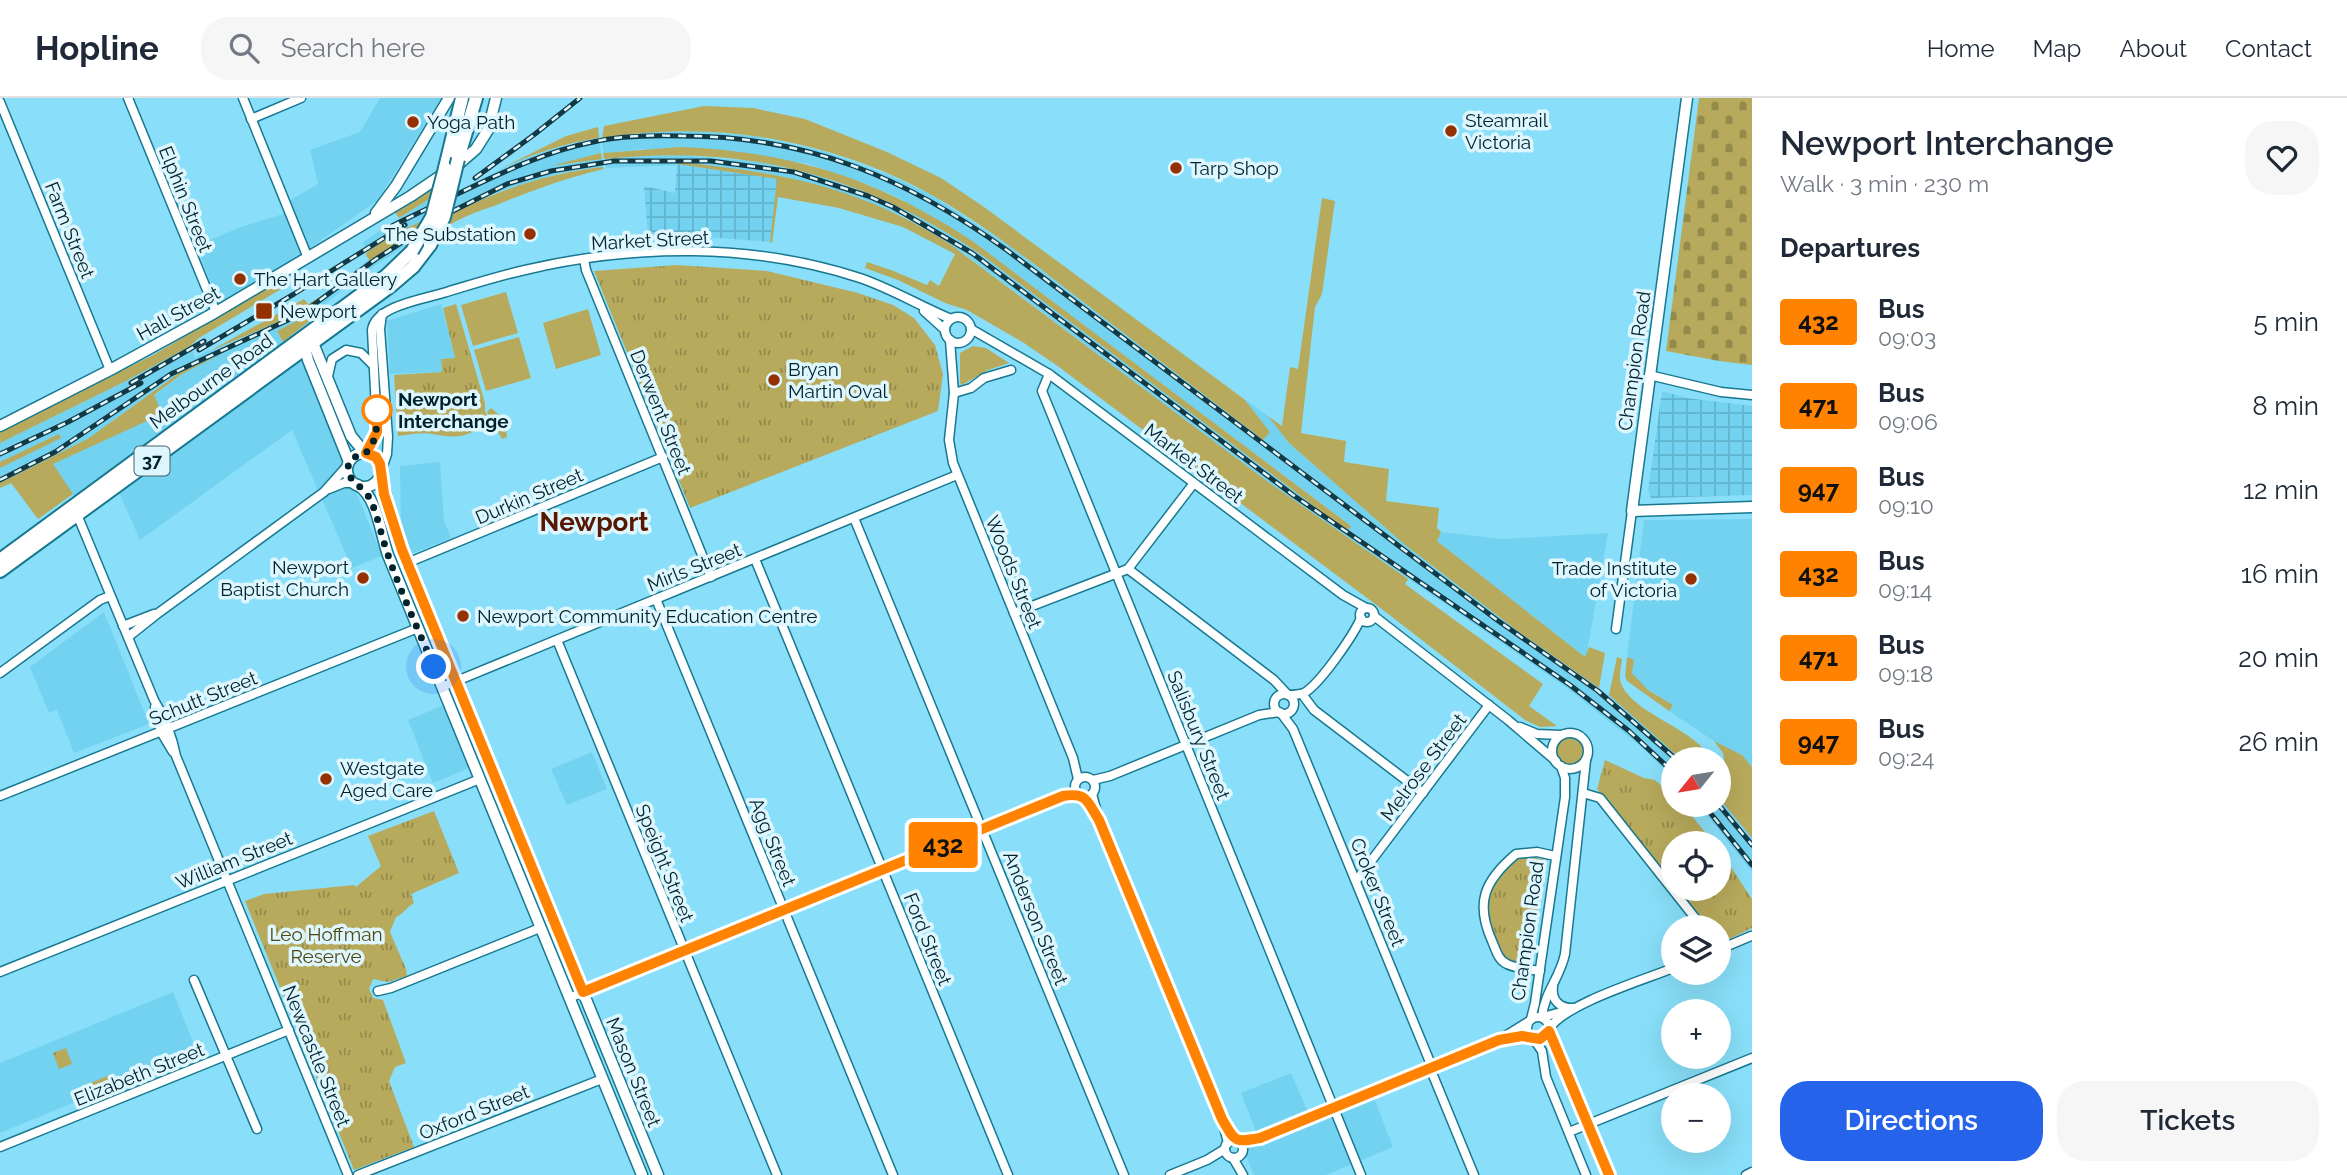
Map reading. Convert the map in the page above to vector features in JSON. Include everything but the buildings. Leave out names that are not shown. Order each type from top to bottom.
[{"type":"main road","name":"Melbourne Road","points":[[307,343],[395,269],[412,251],[432,217],[463,98]]},
{"type":"main road","name":"Melbourne Road","points":[[0,571],[75,511],[307,343],[399,280],[413,267],[430,245],[444,217],[476,98]]},
{"type":"main road","name":"Melbourne Road","points":[[0,560],[75,511]]},
{"type":"street","name":"Elphin Street","points":[[128,98],[216,312]]},
{"type":"street","points":[[243,98],[308,258]]},
{"type":"street","points":[[251,119],[301,98]]},
{"type":"street","name":"Hall Street","points":[[367,221],[381,208],[398,183],[449,98]]},
{"type":"street","name":"Hall Street","points":[[1,422],[110,370],[216,312],[411,196],[476,149],[488,130],[496,98]]},
{"type":"street","name":"Champion Road","points":[[1615,629],[1687,98]]},
{"type":"street","name":"Farm Street","points":[[0,102],[110,370]]},
{"type":"street","points":[[398,183],[399,192],[411,196]]},
{"type":"street","name":"Market Street","points":[[382,314],[395,307],[514,272],[584,258],[636,252],[679,251],[766,257],[827,269],[892,290],[917,305],[951,319]]},
{"type":"street","name":"Derwent Street","points":[[584,258],[586,270],[711,576]]},
{"type":"street","name":"Market Street","points":[[917,305],[945,330]]},
{"type":"street","points":[[324,492],[355,456],[366,453],[377,432],[372,326],[382,314]]},
{"type":"street","points":[[128,637],[324,492],[344,483],[371,485],[376,482],[388,449],[380,329],[382,314]]},
{"type":"street","points":[[964,318],[971,328],[964,341],[950,340],[945,330],[951,319],[964,318]]},
{"type":"street","name":"Market Street","points":[[971,328],[1049,374],[1343,595],[1366,617],[1388,629],[1489,705],[1558,764]]},
{"type":"street","name":"Market Street","points":[[964,341],[987,339]]},
{"type":"street","name":"Woods Street","points":[[950,340],[954,393],[948,440],[957,475],[1244,1175]]},
{"type":"street","name":"Woods Street","points":[[952,363],[964,341]]},
{"type":"street","points":[[307,343],[328,378],[351,436],[366,453],[376,457],[381,472]]},
{"type":"street","points":[[307,343],[349,464],[349,475],[356,484]]},
{"type":"street","points":[[328,378],[332,359],[346,350],[363,354],[374,368]]},
{"type":"street","points":[[954,393],[971,388],[984,378],[1011,370]]},
{"type":"street","name":"Salisbury Street","points":[[1049,374],[1042,391],[1361,1175]]},
{"type":"street","points":[[1649,375],[1752,395]]},
{"type":"street","name":"Durkin Street","points":[[407,563],[663,457]]},
{"type":"street","name":"Mason Street","points":[[381,472],[392,522],[407,563],[658,1175]]},
{"type":"street","name":"Mirls Street","points":[[442,687],[957,475]]},
{"type":"street","points":[[1014,613],[1128,569],[1194,483]]},
{"type":"street","name":"Mason Street","points":[[356,484],[366,492],[372,502],[386,551],[642,1175]]},
{"type":"street","points":[[1632,511],[1752,508]]},
{"type":"street","name":"Newcastle Street","points":[[75,511],[348,1175]]},
{"type":"street","name":"Anderson Street","points":[[854,518],[1124,1175]]},
{"type":"street","name":"Ford Street","points":[[755,559],[1008,1175]]},
{"type":"street","points":[[1128,569],[1269,676],[1293,701],[1292,709]]},
{"type":"street","points":[[0,673],[100,600],[110,596]]},
{"type":"street","name":"Agg Street","points":[[656,599],[893,1175]]},
{"type":"street","points":[[123,626],[157,614]]},
{"type":"street","points":[[569,998],[1259,715],[1287,713],[1303,696],[1312,692],[1366,617]]},
{"type":"street","name":"Schutt Street","points":[[0,796],[418,628]]},
{"type":"street","name":"Speight Street","points":[[556,640],[776,1175]]},
{"type":"street","points":[[1269,676],[1275,688],[1275,707],[1280,713]]},
{"type":"street","points":[[1259,715],[1281,694],[1303,696],[1314,710],[1423,793]]},
{"type":"street","name":"Melrose Street","points":[[1356,881],[1489,705]]},
{"type":"street","name":"Croker Street","points":[[1292,709],[1293,729]]},
{"type":"street","name":"Croker Street","points":[[1280,713],[1293,729],[1474,1175]]},
{"type":"street","name":"Market Street","points":[[1508,720],[1533,733],[1563,735]]},
{"type":"street","points":[[1572,734],[1583,739],[1588,748],[1586,760],[1575,769],[1558,764],[1553,753],[1554,745],[1563,735],[1572,734]]},
{"type":"street","name":"Champion Road","points":[[1542,1017],[1545,998],[1561,971],[1565,954],[1586,760]]},
{"type":"street","name":"Champion Road","points":[[1529,1020],[1540,971],[1565,791],[1565,778],[1558,764]]},
{"type":"street","name":"William Street","points":[[0,972],[480,779]]},
{"type":"street","points":[[1583,793],[1600,798],[1693,915]]},
{"type":"street","points":[[1540,971],[1509,965],[1500,959],[1483,919],[1483,899],[1489,885],[1516,854],[1537,852],[1555,856]]},
{"type":"street","points":[[378,991],[540,928]]},
{"type":"street","points":[[1731,944],[1751,936]]},
{"type":"street","points":[[1170,1175],[1499,1040],[1529,1020],[1574,1008],[1661,973]]},
{"type":"street","points":[[194,980],[257,1129]]},
{"type":"street","points":[[1554,984],[1552,993],[1555,1001],[1565,1008],[1574,1008]]},
{"type":"street","points":[[1499,1040],[1522,1036],[1543,1038],[1557,1020],[1574,1008]]},
{"type":"street","points":[[1542,1017],[1548,1022],[1609,1175]]},
{"type":"street","points":[[1529,1020],[1527,1030],[1542,1051],[1546,1077],[1586,1175]]},
{"type":"street","name":"Elizabeth Street","points":[[0,1147],[289,1030]]},
{"type":"street","points":[[1569,1132],[1752,1058]]},
{"type":"street","name":"Oxford Street","points":[[358,1175],[602,1079]]},
{"type":"street","points":[[1746,1175],[1752,1172]]},
{"type":"shaded area","points":[[380,98],[441,98],[378,200],[300,255],[219,304],[196,246],[238,228],[283,214],[292,199],[318,184],[310,150],[360,132]]},
{"type":"shaded area","points":[[690,131],[754,136],[823,151],[891,176],[930,194],[1008,245],[1263,440],[1269,432],[1244,399],[1268,416],[1289,443],[1404,544],[1519,632],[1618,702],[1668,747],[1661,747],[1661,766],[1567,688],[1271,484],[966,255],[904,216],[771,174],[678,162],[676,165],[606,168],[604,159],[680,155],[759,162],[820,176],[898,205],[986,258],[1347,531],[1350,525],[974,242],[899,198],[806,163],[643,149],[603,153],[602,138]]},
{"type":"shaded area","points":[[599,138],[601,153],[551,166],[602,159],[603,167],[561,173],[510,188],[486,196],[450,215],[456,192],[477,181],[516,162],[552,149]]},
{"type":"shaded area","points":[[677,164],[778,179],[770,242],[681,235],[648,236],[644,186],[675,193]]},
{"type":"shaded area","points":[[431,198],[424,220],[394,234],[367,252],[363,242]]},
{"type":"shaded area","points":[[421,228],[414,240],[358,277],[318,310],[277,331],[284,345],[75,497],[52,464],[161,414],[154,396],[182,374],[214,358],[167,381],[89,438],[0,483],[0,468],[61,437],[59,435],[0,462],[0,443],[190,346],[195,358],[297,314],[369,260]]},
{"type":"shaded area","points":[[441,304],[455,358],[441,359],[442,372],[390,374],[387,321]]},
{"type":"shaded area","points":[[301,355],[382,556],[352,568],[292,430],[140,540],[118,490]]},
{"type":"shaded area","points":[[1662,391],[1687,398],[1752,406],[1752,495],[1651,498],[1648,491]]},
{"type":"shaded area","points":[[440,462],[444,521],[451,538],[411,554],[401,529],[400,466]]},
{"type":"shaded area","points":[[1752,519],[1752,767],[1731,747],[1714,741],[1669,711],[1672,705],[1642,685],[1632,673],[1633,660],[1627,657],[1644,520]]},
{"type":"shaded area","points":[[1441,532],[1502,539],[1608,533],[1586,658],[1437,541]]},
{"type":"shaded area","points":[[104,612],[149,724],[74,753],[57,710],[49,713],[30,667]]},
{"type":"shaded area","points":[[444,705],[469,768],[433,783],[408,720]]},
{"type":"shaded area","points":[[592,752],[607,789],[567,805],[551,769]]},
{"type":"shaded area","points":[[1731,813],[1752,838],[1752,872],[1731,845],[1731,831],[1720,831],[1708,817],[1731,817]]},
{"type":"shaded area","points":[[173,992],[197,1052],[0,1133],[0,1063]]},
{"type":"shaded area","points":[[1291,1073],[1312,1121],[1373,1096],[1393,1147],[1326,1175],[1254,1175],[1246,1156],[1248,1147],[1260,1142],[1241,1093]]},
{"type":"green space","points":[[1699,98],[1752,98],[1752,365],[1666,351]]},
{"type":"green space","points":[[704,106],[753,108],[805,119],[887,152],[941,178],[1244,399],[1270,432],[1263,440],[992,234],[951,206],[892,175],[812,148],[728,133],[686,131],[602,138],[604,126]]},
{"type":"green space","points":[[598,127],[599,138],[545,151],[494,172],[566,136]]},
{"type":"green space","points":[[681,147],[762,155],[835,173],[904,201],[939,220],[974,242],[1351,526],[1347,531],[986,258],[897,206],[805,172],[757,162],[708,156],[657,155],[604,159],[603,153]]},
{"type":"green space","points":[[601,153],[602,159],[550,166]]},
{"type":"green space","points":[[677,162],[751,171],[819,185],[884,209],[950,244],[1271,484],[1408,579],[1405,584],[1543,684],[1529,706],[1557,726],[1540,727],[1525,720],[1387,613],[1024,343],[967,310],[865,268],[867,262],[927,285],[930,280],[939,286],[955,254],[903,227],[839,208],[778,197],[772,243],[777,179]]},
{"type":"green space","points":[[603,167],[604,169],[548,185],[474,213],[444,229],[450,215],[505,190],[543,178]]},
{"type":"green space","points":[[434,184],[431,198],[399,218],[394,211]]},
{"type":"green space","points":[[1322,198],[1335,201],[1322,294],[1315,307],[1301,433],[1346,441],[1344,462],[1389,469],[1386,501],[1439,508],[1437,528],[1441,532],[1437,541],[1585,657],[1589,647],[1605,653],[1599,688],[1519,632],[1404,544],[1289,443],[1268,416],[1282,426],[1290,367],[1298,369]]},
{"type":"green space","points":[[424,220],[421,228],[370,261],[367,252],[394,234]]},
{"type":"green space","name":"Bryan Martin Oval","points":[[677,265],[767,271],[858,293],[893,305],[914,318],[935,345],[943,374],[938,411],[690,508],[594,271]]},
{"type":"green space","points":[[287,276],[291,282],[190,346],[0,443],[0,432],[155,354]]},
{"type":"green space","points":[[328,292],[297,314],[210,351],[304,299],[308,304]]},
{"type":"green space","points":[[506,292],[518,333],[473,346],[461,305]]},
{"type":"green space","points":[[456,304],[490,422],[462,435],[424,433],[398,436],[394,375],[442,372],[441,359],[455,358],[443,308]]},
{"type":"green space","points":[[588,309],[601,355],[556,369],[543,323]]},
{"type":"green space","points":[[318,310],[312,319],[283,342],[277,331]]},
{"type":"green space","points":[[519,337],[531,378],[486,391],[474,350]]},
{"type":"green space","points":[[973,346],[986,348],[1009,363],[988,370],[962,385],[960,353]]},
{"type":"green space","points":[[222,354],[182,374],[154,395],[162,414],[53,464],[73,494],[38,519],[11,483],[0,488],[0,483],[89,438],[179,373]]},
{"type":"green space","points":[[491,408],[503,421],[507,437],[502,439],[487,412]]},
{"type":"green space","points":[[59,434],[61,438],[0,468],[0,462]]},
{"type":"green space","points":[[1617,657],[1622,659],[1622,686],[1630,696],[1640,706],[1702,747],[1668,747],[1609,695]]},
{"type":"green space","points":[[1627,657],[1634,660],[1632,673],[1648,690],[1673,705],[1669,711],[1627,681]]},
{"type":"green space","points":[[1570,738],[1580,742],[1584,752],[1580,762],[1570,766],[1560,762],[1556,752],[1560,742]]},
{"type":"green space","points":[[1731,750],[1742,755],[1752,767],[1752,838],[1731,813]]},
{"type":"green space","points":[[1605,760],[1644,778],[1655,780],[1661,785],[1661,817],[1693,817],[1704,831],[1661,831],[1661,867],[1597,789]]},
{"type":"green space","name":"Leo Hoffman Reserve","points":[[434,811],[459,873],[411,894],[414,903],[396,917],[390,932],[407,976],[388,982],[373,979],[369,989],[373,998],[383,1000],[406,1063],[395,1067],[389,1081],[414,1147],[354,1170],[245,901],[264,894],[354,885],[356,887],[381,866],[368,836]]},
{"type":"green space","points":[[1521,857],[1544,859],[1531,966],[1510,962],[1501,956],[1485,916],[1489,892],[1511,863]]},
{"type":"green space","points":[[1731,867],[1752,899],[1752,928],[1731,938],[1731,915],[1700,915],[1688,901],[1731,901]]},
{"type":"green space","points":[[66,1048],[72,1064],[59,1069],[53,1053]]},
{"type":"green space","points":[[112,1074],[117,1085],[83,1099],[79,1088]]},
{"type":"railway","points":[[475,178],[580,98]]},
{"type":"railway","points":[[392,226],[537,158],[574,146],[615,138],[729,138],[814,153],[855,166],[933,203],[1008,251],[1497,620],[1598,691],[1662,747]]},
{"type":"railway","points":[[0,480],[55,452],[171,374],[301,314],[376,259],[443,216],[507,184],[551,171],[614,161],[711,161],[794,172],[893,207],[972,253],[1293,495],[1570,685],[1629,731],[1661,761]]},
{"type":"railway","points":[[199,350],[405,225]]},
{"type":"railway","points":[[131,383],[204,341]]},
{"type":"railway","points":[[0,454],[141,383]]},
{"type":"railway","points":[[1714,817],[1752,865]]},
{"type":"railway","points":[[1729,817],[1752,845]]},
{"type":"bus line","name":"432","points":[[377,407],[376,437],[366,453],[376,457],[380,464],[384,494],[402,550],[583,992],[1063,796],[1078,793],[1084,796],[1099,820],[1222,1119],[1235,1140],[1240,1142],[1260,1138],[1499,1040],[1522,1036],[1540,1039],[1549,1031],[1609,1175]]},
{"type":"place","name":"Yoga Path","points":[[413,122]]},
{"type":"place","name":"Steamrail Victoria","points":[[1451,131]]},
{"type":"place","name":"Tarp Shop","points":[[1176,168]]},
{"type":"place","name":"The Substation","points":[[530,234]]},
{"type":"place","name":"The Hart Gallery","points":[[240,279]]},
{"type":"place","name":"Newport","points":[[264,311]]},
{"type":"place","name":"Bryan Martin Oval","points":[[774,380]]},
{"type":"place","name":"Newport Interchange","points":[[377,410]]},
{"type":"place","name":"Newport Baptist Church","points":[[363,578]]},
{"type":"place","name":"Trade Institute of Victoria","points":[[1691,579]]},
{"type":"place","name":"Newport Community Education Centre","points":[[463,616]]},
{"type":"place","name":"Westgate Aged Care","points":[[326,779]]},
{"type":"district","name":"Newport","points":[[594,522]]},
{"type":"route","points":[[377,410],[377,407],[376,437],[366,453],[352,458],[348,473],[372,502],[388,555],[434,667]]}]
